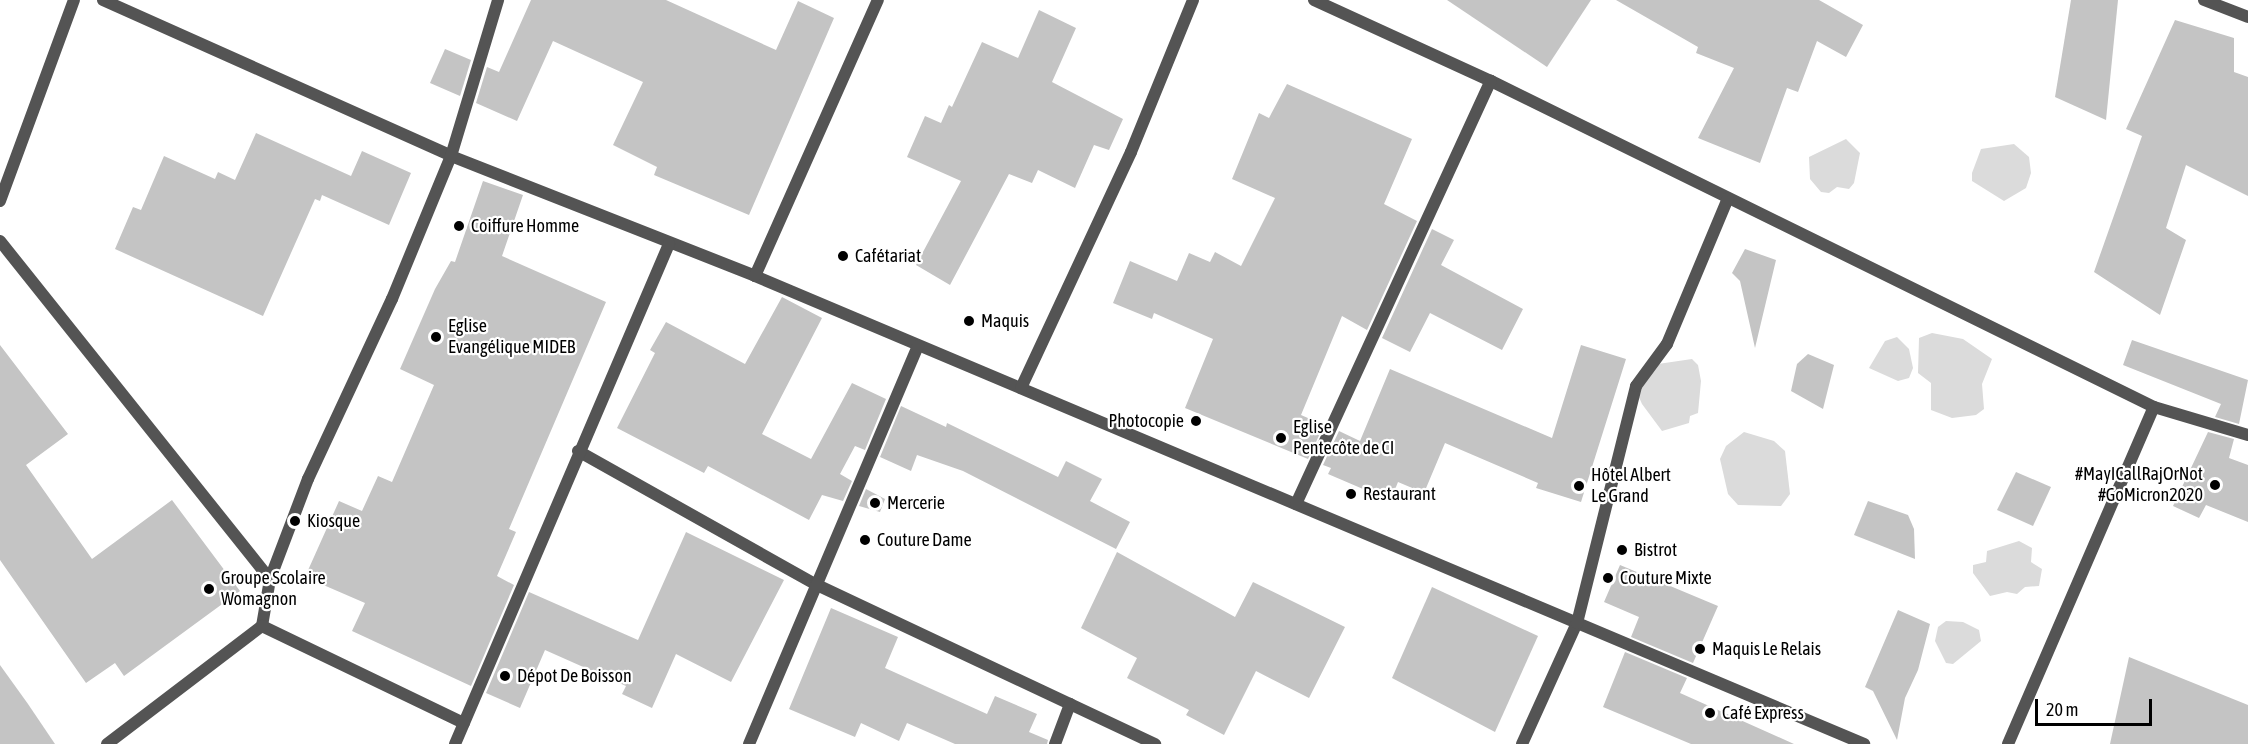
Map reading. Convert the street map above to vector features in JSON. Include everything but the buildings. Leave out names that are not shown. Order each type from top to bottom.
[{"type":"street","points":[[0,201],[74,0]]},
{"type":"street","points":[[103,0],[451,156],[669,244],[755,276],[1864,744]]},
{"type":"street","points":[[107,744],[262,626],[270,579],[308,479],[392,299],[451,156],[498,0]]},
{"type":"street","points":[[755,276],[878,0]]},
{"type":"street","points":[[1021,388],[1131,152],[1193,0]]},
{"type":"street","points":[[1314,0],[1491,81],[2154,407],[2248,435]]},
{"type":"street","points":[[2204,0],[2248,17]]},
{"type":"street","points":[[1296,504],[1491,81]]},
{"type":"street","points":[[1522,744],[1577,623],[1636,386],[1667,344],[1728,198]]},
{"type":"street","points":[[0,241],[270,579]]},
{"type":"street","points":[[455,744],[578,451],[669,244]]},
{"type":"street","points":[[749,744],[918,345]]},
{"type":"street","points":[[2008,744],[2154,407]]},
{"type":"street","points":[[578,451],[815,584],[1155,744]]},
{"type":"street","points":[[262,626],[464,723]]},
{"type":"street","points":[[1055,744],[1070,704]]},
{"type":"shaded area","points":[[1846,139],[1860,153],[1854,183],[1849,189],[1837,187],[1829,193],[1821,192],[1810,179],[1809,157]]},
{"type":"shaded area","points":[[2014,144],[2029,157],[2031,173],[2026,188],[2004,201],[1972,181],[1972,173],[1981,149]]},
{"type":"shaded area","points":[[1932,333],[1963,339],[1992,359],[1982,384],[1984,409],[1976,415],[1952,418],[1931,410],[1931,383],[1918,373],[1919,338]]},
{"type":"shaded area","points":[[1897,337],[1909,349],[1913,368],[1909,378],[1898,381],[1869,368],[1885,341]]},
{"type":"shaded area","points":[[1692,359],[1698,365],[1701,381],[1698,413],[1690,416],[1689,423],[1662,431],[1642,404],[1638,395],[1641,386],[1658,364]]},
{"type":"shaded area","points":[[1744,432],[1774,441],[1785,451],[1790,494],[1781,506],[1738,505],[1728,494],[1720,459],[1726,446]]},
{"type":"shaded area","points":[[2019,541],[2032,548],[2031,562],[2042,569],[2039,586],[2025,587],[2017,594],[2007,592],[1990,596],[1973,573],[1973,565],[1986,562],[1987,551]]},
{"type":"shaded area","points":[[1946,621],[1963,622],[1979,630],[1981,641],[1953,664],[1946,663],[1935,641],[1938,627]]},
{"type":"place","name":"Coiffure Homme","points":[[459,226]]},
{"type":"place","name":"Cafétariat","points":[[843,256]]},
{"type":"place","name":"Maquis","points":[[969,321]]},
{"type":"place","name":"Eglise Evangélique MIDEB","points":[[436,337]]},
{"type":"place","name":"Photocopie","points":[[1196,421]]},
{"type":"place","name":"Eglise Pentecôte de CI","points":[[1281,438]]},
{"type":"place","name":"#MayICallRajOrNot #GoMicron2020","points":[[2215,485]]},
{"type":"place","name":"Hôtel Albert Le Grand","points":[[1579,486]]},
{"type":"place","name":"Restaurant","points":[[1351,494]]},
{"type":"place","name":"Mercerie","points":[[875,503]]},
{"type":"place","name":"Kiosque","points":[[295,521]]},
{"type":"place","name":"Couture Dame","points":[[865,540]]},
{"type":"place","name":"Bistrot","points":[[1622,550]]},
{"type":"place","name":"Couture Mixte","points":[[1608,578]]},
{"type":"place","name":"Groupe Scolaire Womagnon","points":[[209,589]]},
{"type":"place","name":"Maquis Le Relais","points":[[1700,649]]},
{"type":"place","name":"Dépot De Boisson","points":[[505,676]]},
{"type":"place","name":"Café Express","points":[[1710,713]]}]
